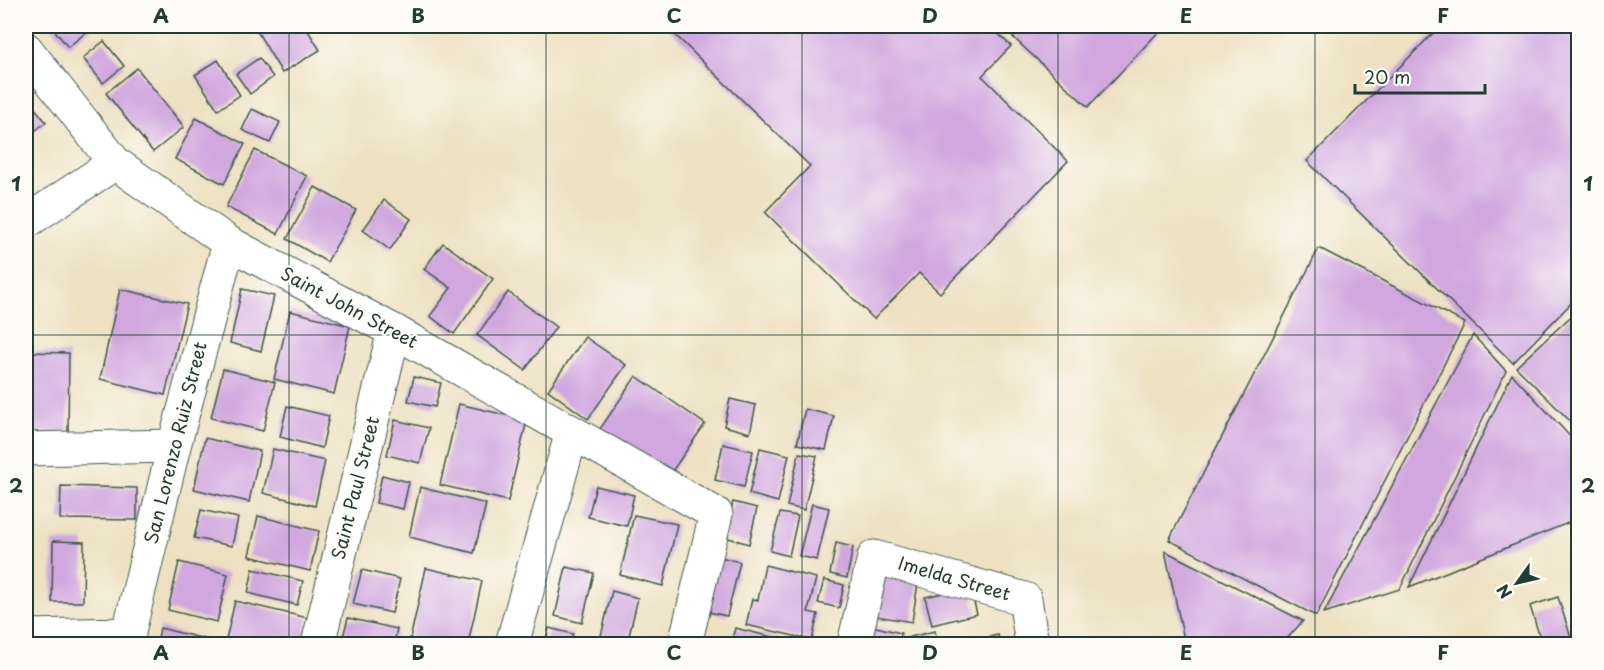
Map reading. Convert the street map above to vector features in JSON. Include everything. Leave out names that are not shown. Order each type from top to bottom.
[{"type":"street","name":"Saint John Street","points":[[26,49],[115,163],[229,243],[394,332],[716,514],[685,645]]},
{"type":"street","points":[[26,222],[115,163]]},
{"type":"street","name":"San Lorenzo Ruiz Street","points":[[128,639],[174,446],[229,243]]},
{"type":"street","name":"Saint Paul Street","points":[[318,645],[394,332]]},
{"type":"street","points":[[512,645],[572,432]]},
{"type":"street","points":[[26,449],[174,446]]},
{"type":"street","name":"Imelda Street","points":[[854,645],[874,557],[1025,599],[1032,645]]},
{"type":"street","points":[[26,636],[128,639]]},
{"type":"building","points":[[51,26],[94,26],[68,47]]},
{"type":"building","points":[[254,26],[305,26],[320,50],[282,73]]},
{"type":"building","points":[[666,26],[990,26],[1011,46],[982,76],[1068,161],[940,293],[919,273],[874,319],[765,212],[810,166]]},
{"type":"building","points":[[1001,26],[1164,26],[1088,107]]},
{"type":"building","points":[[1440,26],[1578,26],[1578,296],[1513,363],[1307,161]]},
{"type":"building","points":[[104,41],[124,66],[103,83],[83,58]]},
{"type":"building","points":[[259,58],[273,77],[250,94],[236,74]]},
{"type":"building","points":[[218,60],[240,95],[218,110],[195,75]]},
{"type":"building","points":[[137,68],[184,127],[153,152],[106,93]]},
{"type":"building","points":[[26,97],[46,122],[26,138]]},
{"type":"building","points":[[252,109],[280,122],[270,143],[242,130]]},
{"type":"building","points":[[196,118],[245,144],[224,184],[175,159]]},
{"type":"building","points":[[255,150],[307,176],[278,234],[226,207]]},
{"type":"building","points":[[315,187],[356,210],[327,262],[287,239]]},
{"type":"building","points":[[384,200],[411,219],[390,250],[363,230]]},
{"type":"building","points":[[443,243],[493,279],[454,334],[430,316],[451,288],[424,269]]},
{"type":"building","points":[[1319,248],[1465,323],[1316,616],[1169,540]]},
{"type":"building","points":[[120,289],[187,304],[165,395],[100,379]]},
{"type":"building","points":[[242,289],[274,296],[261,351],[230,343]]},
{"type":"building","points":[[508,292],[556,327],[525,370],[477,335]]},
{"type":"building","points":[[1578,310],[1578,429],[1516,367]]},
{"type":"building","points":[[290,311],[350,326],[334,394],[274,379]]},
{"type":"building","points":[[1473,335],[1506,371],[1400,589],[1324,613]]},
{"type":"building","points":[[585,337],[626,365],[588,419],[548,390]]},
{"type":"building","points":[[26,352],[69,353],[68,433],[26,432]]},
{"type":"building","points":[[223,369],[275,382],[263,431],[211,418]]},
{"type":"building","points":[[1512,374],[1578,445],[1578,519],[1409,587]]},
{"type":"building","points":[[636,376],[705,424],[668,477],[600,429]]},
{"type":"building","points":[[414,377],[441,383],[435,407],[408,401]]},
{"type":"building","points":[[730,399],[756,405],[750,433],[724,426]]},
{"type":"building","points":[[459,404],[527,420],[508,501],[440,485]]},
{"type":"building","points":[[287,406],[329,416],[322,448],[280,437]]},
{"type":"building","points":[[805,409],[834,416],[826,450],[797,444]]},
{"type":"building","points":[[395,420],[429,428],[420,463],[387,455]]},
{"type":"building","points":[[205,438],[260,451],[249,502],[194,489]]},
{"type":"building","points":[[723,444],[753,451],[744,487],[715,480]]},
{"type":"building","points":[[760,448],[789,455],[778,502],[749,494]]},
{"type":"building","points":[[273,449],[325,461],[315,506],[263,493]]},
{"type":"building","points":[[799,453],[817,456],[804,510],[787,506]]},
{"type":"building","points":[[382,475],[409,482],[403,509],[376,503]]},
{"type":"building","points":[[61,486],[137,488],[137,520],[60,519]]},
{"type":"building","points":[[596,486],[634,495],[627,526],[588,517]]},
{"type":"building","points":[[420,487],[486,504],[474,553],[409,537]]},
{"type":"building","points":[[733,502],[757,508],[749,544],[725,537]]},
{"type":"building","points":[[812,504],[829,508],[817,560],[799,556]]},
{"type":"building","points":[[201,510],[238,518],[232,546],[194,538]]},
{"type":"building","points":[[780,513],[798,516],[789,556],[770,551]]},
{"type":"building","points":[[634,515],[677,524],[663,586],[620,575]]},
{"type":"building","points":[[258,516],[319,531],[310,571],[249,556]]},
{"type":"building","points":[[26,541],[29,541],[28,600],[26,600]]},
{"type":"building","points":[[53,541],[84,542],[83,602],[52,602]]},
{"type":"building","points":[[836,543],[853,547],[847,578],[830,574]]},
{"type":"building","points":[[1165,551],[1303,621],[1282,644],[1185,644]]},
{"type":"building","points":[[712,555],[740,562],[727,616],[699,610]]},
{"type":"building","points":[[179,562],[228,574],[217,622],[168,610]]},
{"type":"building","points":[[765,565],[816,578],[808,612],[818,614],[812,640],[746,625],[752,599],[758,600]]},
{"type":"building","points":[[566,567],[594,573],[582,623],[555,616]]},
{"type":"building","points":[[426,568],[482,581],[468,644],[409,644]]},
{"type":"building","points":[[253,569],[303,581],[297,605],[248,593]]},
{"type":"building","points":[[362,570],[400,579],[392,613],[353,604]]},
{"type":"building","points":[[876,576],[918,583],[912,622],[870,615]]},
{"type":"building","points":[[824,580],[844,585],[839,608],[818,603]]},
{"type":"building","points":[[1578,583],[1578,598],[1574,585]]},
{"type":"building","points":[[970,587],[977,614],[932,625],[925,597]]},
{"type":"building","points":[[612,591],[638,598],[627,644],[599,644]]},
{"type":"building","points":[[1558,597],[1573,644],[1542,644],[1530,606]]},
{"type":"building","points":[[235,601],[308,618],[302,644],[225,644]]},
{"type":"building","points":[[348,618],[397,629],[394,644],[341,644]]},
{"type":"building","points":[[872,626],[901,633],[899,644],[868,644]]},
{"type":"building","points":[[160,628],[213,641],[212,644],[157,644]]},
{"type":"building","points":[[549,628],[573,634],[570,644],[545,644]]},
{"type":"building","points":[[735,628],[801,644],[731,644]]},
{"type":"building","points":[[935,631],[938,644],[907,644],[906,638]]},
{"type":"building","points":[[998,635],[1000,644],[960,644]]}]
